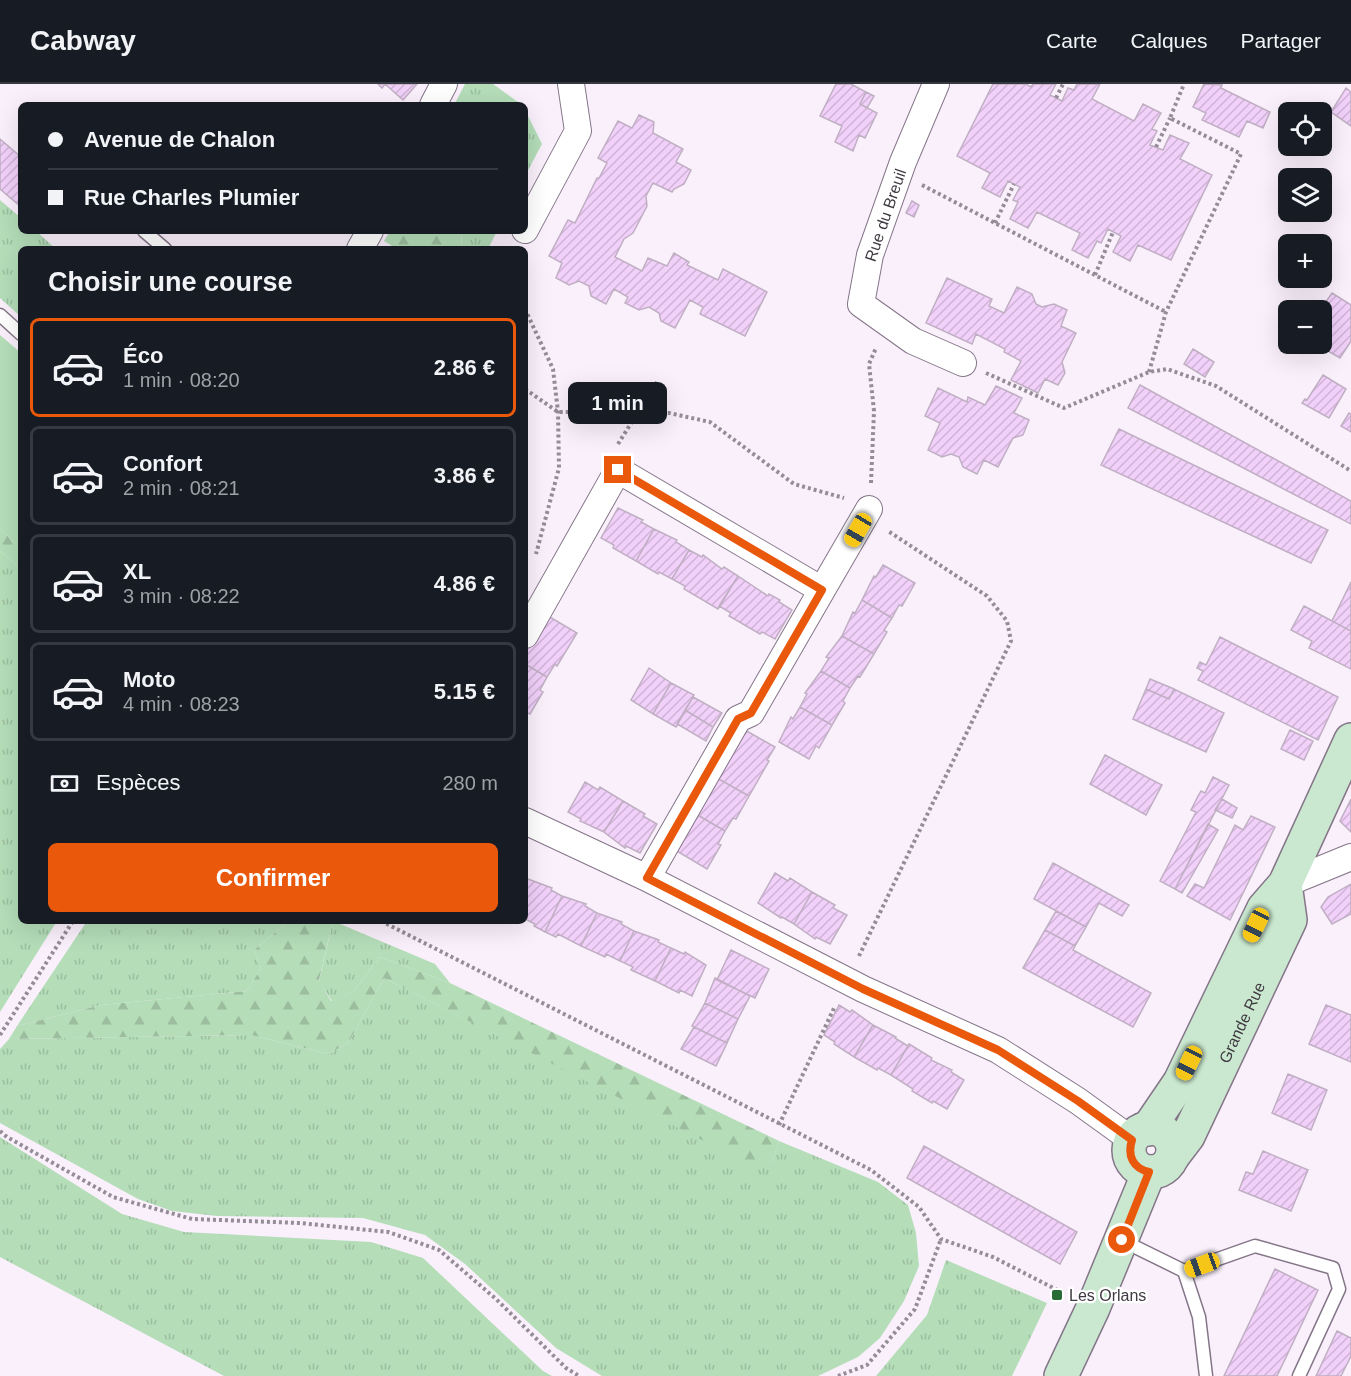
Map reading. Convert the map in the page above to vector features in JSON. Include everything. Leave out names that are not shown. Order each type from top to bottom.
[{"type":"main road","name":"Grande Rue","points":[[1140,1134],[1180,1082],[1264,908],[1285,884],[1351,740]]},
{"type":"main road","name":"Grande Rue","points":[[1061,1376],[1122,1240],[1161,1165],[1188,1136],[1290,920],[1285,884]]},
{"type":"main road","points":[[1140,1134],[1161,1131],[1172,1142],[1161,1165]]},
{"type":"street","points":[[435,102],[444,84]]},
{"type":"street","points":[[528,224],[578,131],[571,84]]},
{"type":"street","name":"Rue du Breuil","points":[[936,84],[899,173],[870,255],[861,304],[912,341],[963,363]]},
{"type":"street","points":[[528,630],[618,470],[822,590]]},
{"type":"street","points":[[647,878],[738,719],[751,713],[869,509]]},
{"type":"street","points":[[528,822],[647,878],[847,981],[998,1050],[1078,1101],[1140,1134]]},
{"type":"street","points":[[1285,884],[1351,857]]},
{"type":"lane","points":[[148,234],[162,246]]},
{"type":"lane","points":[[0,315],[18,331]]},
{"type":"lane","points":[[1122,1240],[1184,1271],[1199,1317],[1206,1376]]},
{"type":"lane","points":[[1184,1271],[1255,1246],[1333,1268],[1339,1289],[1299,1376]]},
{"type":"path","points":[[1056,98],[1063,84]]},
{"type":"path","points":[[1156,147],[1184,84]]},
{"type":"path","points":[[1149,372],[1166,312],[1241,154],[1170,118]]},
{"type":"path","points":[[899,173],[1166,312]]},
{"type":"path","points":[[995,223],[1014,184]]},
{"type":"path","points":[[1095,275],[1113,232]]},
{"type":"path","points":[[528,315],[553,369],[558,412],[559,468],[535,557]]},
{"type":"path","points":[[869,509],[874,411],[869,364],[887,323]]},
{"type":"path","points":[[963,363],[1064,408],[1149,372],[1167,369],[1216,386],[1351,471]]},
{"type":"path","points":[[618,470],[614,449],[657,382]]},
{"type":"path","points":[[528,391],[558,412],[669,413],[710,422],[795,484],[840,496],[869,509],[884,528],[987,596],[1007,621],[1011,641],[779,1125]]},
{"type":"path","points":[[0,1035],[72,924]]},
{"type":"path","points":[[387,924],[871,1170],[919,1207],[941,1239],[993,1257],[1093,1308]]},
{"type":"path","points":[[0,1131],[103,1192],[192,1219],[300,1223],[388,1232],[439,1250],[496,1299],[566,1368],[579,1376]]},
{"type":"path","points":[[838,1376],[867,1365],[915,1309],[941,1239]]},
{"type":"green space","points":[[465,84],[493,84],[518,102],[456,102]]},
{"type":"green space","points":[[528,116],[542,144],[528,170]]},
{"type":"green space","points":[[0,200],[18,215],[18,234],[39,234],[53,246],[18,246],[18,314],[0,298]]},
{"type":"green space","points":[[388,234],[461,234],[462,246],[392,246],[384,241]]},
{"type":"green space","points":[[461,234],[496,234],[490,246],[462,246]]},
{"type":"green space","points":[[0,335],[18,350],[18,545],[0,529]]},
{"type":"green space","points":[[0,529],[18,545],[18,566],[0,551]]},
{"type":"green space","points":[[0,551],[18,566],[18,924],[55,924],[0,1012]]},
{"type":"green space","points":[[85,924],[285,924],[254,950],[261,968],[247,991],[101,1005],[17,1026]]},
{"type":"green space","points":[[285,924],[332,924],[319,980],[331,1001],[353,992],[380,957],[450,983],[779,1141],[773,1160],[759,1169],[384,978],[349,1042],[329,1054],[251,1035],[9,1039],[17,1026],[101,1005],[247,991],[261,968],[254,950]]},
{"type":"green space","points":[[332,924],[340,924],[435,964],[450,983],[380,957],[353,992],[332,1001],[319,981]]},
{"type":"green space","points":[[384,978],[759,1168],[773,1160],[779,1141],[878,1182],[908,1205],[916,1233],[919,1266],[904,1301],[880,1338],[858,1357],[818,1376],[602,1376],[556,1348],[465,1264],[425,1235],[363,1218],[217,1216],[172,1211],[138,1199],[0,1123],[0,1049],[9,1039],[251,1035],[329,1054],[349,1042]]},
{"type":"green space","points":[[0,1137],[122,1214],[184,1232],[371,1242],[423,1258],[543,1371],[552,1376],[224,1376],[0,1257]]},
{"type":"green space","points":[[946,1260],[1047,1303],[1012,1376],[876,1376],[927,1315]]},
{"type":"building","points":[[385,84],[417,84],[403,100]]},
{"type":"building","points":[[836,84],[851,84],[866,92],[860,104],[877,113],[865,138],[859,135],[853,151],[835,142],[842,126],[820,116]]},
{"type":"building","points":[[993,84],[1026,84],[1031,87],[1033,84],[1056,84],[1050,95],[1062,101],[1068,88],[1074,90],[1077,84],[1100,84],[1092,99],[1134,121],[1143,104],[1161,113],[1152,129],[1157,131],[1150,145],[1163,150],[1170,135],[1189,143],[1180,159],[1212,175],[1171,260],[1138,245],[1130,261],[1113,252],[1121,236],[1108,229],[1101,243],[1097,241],[1088,258],[1072,250],[1080,233],[1037,212],[1028,228],[1010,219],[1018,202],[1013,200],[1020,187],[1008,181],[1000,197],[982,188],[990,173],[957,156]]},
{"type":"building","points":[[1204,84],[1222,85],[1221,88],[1270,112],[1263,128],[1247,121],[1239,137],[1202,120],[1206,113],[1193,107]]},
{"type":"building","points":[[1346,88],[1351,92],[1351,126],[1332,110]]},
{"type":"building","points":[[866,92],[874,96],[867,108],[860,104]]},
{"type":"building","points":[[639,115],[654,122],[653,133],[683,149],[676,162],[691,170],[684,184],[672,192],[653,183],[646,196],[647,206],[633,233],[624,239],[615,257],[642,271],[648,258],[667,266],[674,253],[689,262],[687,265],[718,280],[723,269],[767,292],[745,336],[700,314],[703,307],[690,300],[675,328],[661,321],[659,313],[649,307],[639,310],[625,303],[628,297],[614,289],[606,304],[591,296],[589,286],[579,281],[569,285],[556,278],[562,263],[549,256],[568,220],[575,223],[607,163],[598,158],[618,121],[632,128]]},
{"type":"building","points":[[0,139],[18,154],[18,204],[0,189]]},
{"type":"building","points":[[912,201],[919,205],[914,217],[906,213]]},
{"type":"building","points":[[947,278],[992,299],[989,306],[1004,313],[1017,287],[1032,294],[1036,304],[1042,307],[1054,304],[1067,310],[1061,326],[1076,333],[1062,362],[1065,373],[1058,385],[1045,379],[1038,393],[1011,380],[1021,361],[1004,352],[1005,349],[976,334],[972,344],[926,323]]},
{"type":"building","points":[[1332,293],[1351,305],[1351,341],[1340,358],[1332,353],[1332,300],[1327,300]]},
{"type":"building","points":[[1193,349],[1214,362],[1205,377],[1184,364]]},
{"type":"building","points":[[1323,375],[1346,389],[1329,418],[1302,403],[1305,399],[1307,400]]},
{"type":"building","points":[[1140,385],[1351,501],[1351,524],[1128,408]]},
{"type":"building","points":[[996,386],[1022,398],[1014,413],[1029,420],[1023,435],[1013,438],[998,467],[984,460],[977,474],[963,467],[959,457],[951,454],[942,457],[928,450],[940,423],[925,416],[938,388],[967,402],[968,397],[985,405]]},
{"type":"building","points":[[1349,413],[1351,414],[1351,432],[1341,426]]},
{"type":"building","points":[[1119,429],[1328,530],[1311,563],[1101,465]]},
{"type":"building","points":[[618,508],[643,520],[641,522],[654,529],[636,561],[601,538]]},
{"type":"building","points":[[654,529],[677,540],[676,542],[689,550],[672,579],[636,561]]},
{"type":"building","points":[[689,550],[702,557],[703,555],[722,569],[724,567],[738,576],[718,609],[684,589],[685,586],[672,579]]},
{"type":"building","points":[[883,565],[915,583],[892,618],[862,600],[874,576],[876,577]]},
{"type":"building","points":[[738,576],[768,596],[769,594],[780,600],[779,602],[792,610],[775,639],[762,632],[760,634],[729,616],[731,613],[719,606]]},
{"type":"building","points":[[1351,582],[1351,631],[1332,621]]},
{"type":"building","points":[[862,600],[892,618],[874,654],[842,636],[853,612],[855,613]]},
{"type":"building","points":[[1304,606],[1351,631],[1351,669],[1309,648],[1312,641],[1291,630]]},
{"type":"building","points":[[543,613],[577,633],[557,666],[555,664],[547,677],[528,666],[528,642]]},
{"type":"building","points":[[842,636],[874,654],[860,677],[858,676],[850,688],[821,671],[829,658],[826,657]]},
{"type":"building","points":[[1220,637],[1338,697],[1318,740],[1198,680],[1203,671],[1197,668],[1200,662],[1206,665]]},
{"type":"building","points":[[528,666],[547,677],[540,690],[543,692],[530,714],[528,713]]},
{"type":"building","points":[[649,668],[671,683],[653,714],[631,700]]},
{"type":"building","points":[[821,671],[850,688],[843,701],[845,703],[832,725],[800,707],[807,694],[805,693]]},
{"type":"building","points":[[1150,679],[1174,689],[1169,699],[1146,689]]},
{"type":"building","points":[[671,683],[694,695],[676,727],[653,714]]},
{"type":"building","points":[[1146,689],[1169,699],[1174,689],[1224,713],[1206,752],[1133,719]]},
{"type":"building","points":[[693,697],[722,713],[713,727],[685,710]]},
{"type":"building","points":[[800,707],[832,725],[819,748],[816,746],[809,759],[779,742],[791,717],[793,719]]},
{"type":"building","points":[[685,710],[713,727],[706,741],[677,724]]},
{"type":"building","points":[[745,730],[775,747],[749,796],[715,777]]},
{"type":"building","points":[[1290,730],[1313,741],[1304,760],[1281,749]]},
{"type":"building","points":[[1105,755],[1162,785],[1146,815],[1090,784]]},
{"type":"building","points":[[1213,777],[1229,785],[1175,889],[1160,881],[1196,812],[1191,810],[1198,796],[1201,791],[1205,793]]},
{"type":"building","points":[[717,778],[749,796],[736,819],[733,818],[725,831],[696,814]]},
{"type":"building","points":[[585,782],[598,790],[600,787],[623,801],[604,832],[580,821],[581,819],[568,812]]},
{"type":"building","points":[[1222,799],[1237,808],[1232,818],[1215,810]]},
{"type":"building","points":[[1351,799],[1351,832],[1340,821]]},
{"type":"building","points":[[623,801],[657,824],[640,853],[626,846],[625,848],[604,832]]},
{"type":"building","points":[[696,814],[725,831],[718,844],[721,845],[707,869],[675,850]]},
{"type":"building","points":[[1251,816],[1275,827],[1230,920],[1187,896],[1195,884],[1204,888],[1235,825],[1243,830]]},
{"type":"building","points":[[1208,824],[1218,830],[1182,893],[1175,889]]},
{"type":"building","points":[[1053,863],[1129,905],[1122,916],[1099,903],[1086,927],[1034,899]]},
{"type":"building","points":[[775,873],[788,881],[790,878],[812,892],[794,924],[758,903]]},
{"type":"building","points":[[528,879],[552,888],[551,890],[562,896],[545,932],[534,926],[535,924],[528,920]]},
{"type":"building","points":[[1351,884],[1351,914],[1332,924],[1321,907],[1328,897]]},
{"type":"building","points":[[812,892],[835,905],[833,908],[847,915],[830,944],[816,937],[815,939],[794,924]]},
{"type":"building","points":[[562,896],[586,904],[585,906],[597,913],[581,946],[558,934],[556,937],[545,932]]},
{"type":"building","points":[[1056,911],[1086,927],[1075,946],[1045,930]]},
{"type":"building","points":[[597,913],[622,922],[621,924],[634,931],[620,961],[581,946]]},
{"type":"building","points":[[1045,930],[1075,946],[1073,950],[1151,993],[1133,1027],[1023,968]]},
{"type":"building","points":[[634,931],[659,940],[658,942],[671,948],[655,981],[631,970],[633,967],[620,961]]},
{"type":"building","points":[[671,948],[684,954],[685,952],[706,965],[692,996],[680,990],[679,993],[655,981]]},
{"type":"building","points":[[731,950],[769,969],[755,998],[717,980]]},
{"type":"building","points":[[715,978],[750,996],[738,1019],[705,1003]]},
{"type":"building","points":[[705,1003],[738,1019],[727,1043],[692,1026]]},
{"type":"building","points":[[839,1005],[850,1012],[852,1010],[873,1025],[854,1057],[824,1035]]},
{"type":"building","points":[[1326,1005],[1351,1015],[1351,1062],[1309,1044]]},
{"type":"building","points":[[873,1025],[908,1046],[891,1075],[854,1057]]},
{"type":"building","points":[[694,1027],[727,1043],[716,1066],[681,1049]]},
{"type":"building","points":[[909,1044],[964,1080],[947,1109],[912,1091],[913,1089],[891,1075]]},
{"type":"building","points":[[1288,1074],[1327,1090],[1311,1130],[1272,1113]]},
{"type":"building","points":[[924,1146],[1077,1232],[1060,1264],[907,1178]]},
{"type":"building","points":[[1263,1151],[1308,1170],[1291,1211],[1239,1190],[1246,1172],[1253,1174]]},
{"type":"building","points":[[1275,1269],[1318,1290],[1277,1376],[1224,1376]]},
{"type":"building","points":[[1337,1331],[1351,1338],[1351,1356],[1341,1376],[1316,1376]]},
{"type":"place","name":"Les Orlans","points":[[1057,1295]]},
{"type":"route","points":[[618,470],[822,590],[751,713],[738,719],[647,878],[826,971],[998,1050],[1078,1101],[1132,1140],[1130,1154],[1132,1161],[1142,1170],[1149,1172],[1122,1240]]}]
